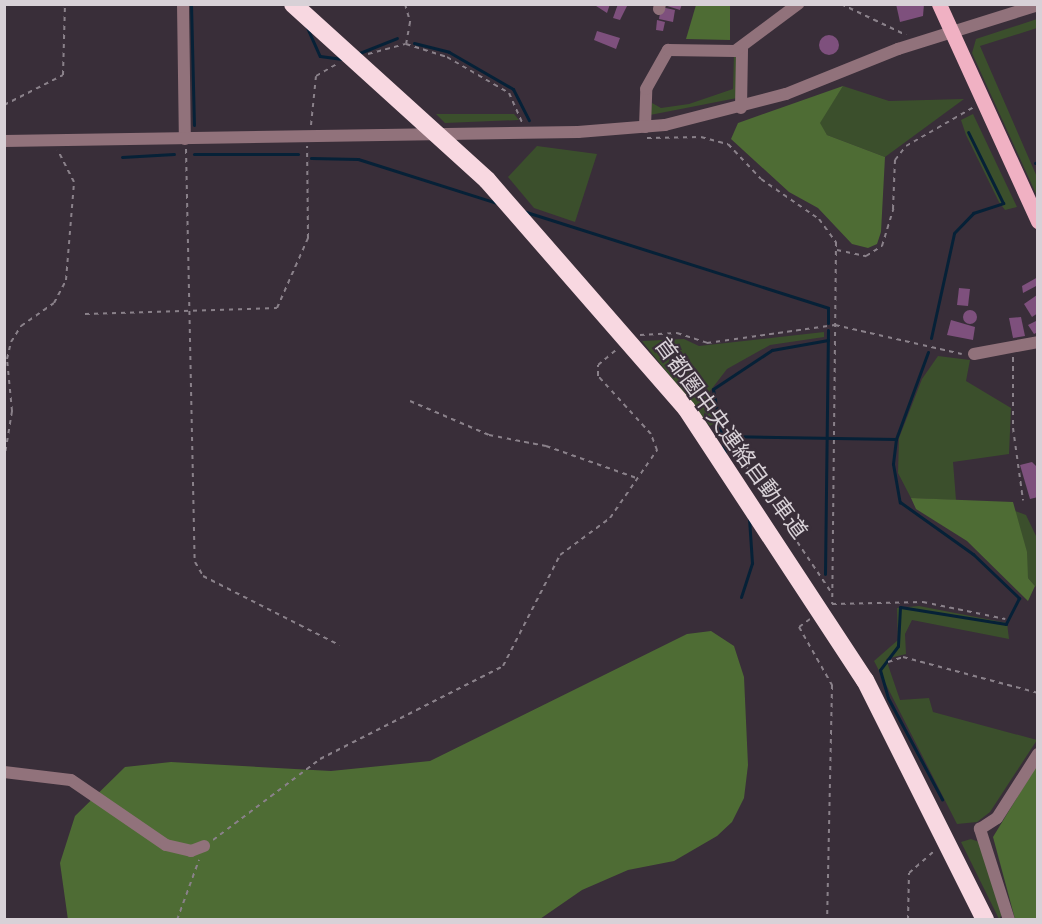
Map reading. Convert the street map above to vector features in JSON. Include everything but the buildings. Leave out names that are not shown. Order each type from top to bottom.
[{"type":"highway","name":"首都圏中央連絡自動車道","points":[[293,4],[487,180],[686,408],[865,680],[947,849],[985,920]]},
{"type":"main road","points":[[939,4],[982,103],[1038,221]]},
{"type":"street","points":[[183,4],[185,139]]},
{"type":"street","points":[[645,127],[646,89],[668,50],[742,48],[798,4]]},
{"type":"street","points":[[4,141],[527,133],[645,127],[741,108],[909,45],[1038,5]]},
{"type":"street","points":[[741,108],[742,48]]},
{"type":"street","points":[[974,354],[1012,350],[1038,342]]},
{"type":"street","points":[[1009,920],[980,829],[996,818],[1038,754]]},
{"type":"street","points":[[4,772],[71,780],[166,845],[191,851],[204,846]]},
{"type":"path","points":[[4,105],[63,75],[65,4]]},
{"type":"path","points":[[405,4],[411,22],[406,44]]},
{"type":"path","points":[[841,4],[905,33],[909,45]]},
{"type":"path","points":[[357,58],[406,44],[447,57],[509,93],[527,133]]},
{"type":"path","points":[[85,314],[190,313],[277,308],[308,238],[309,137],[315,76],[320,69],[348,60]]},
{"type":"path","points":[[837,250],[866,256],[882,246],[893,209],[895,160],[906,146],[982,103]]},
{"type":"path","points":[[645,127],[648,142],[701,137],[728,144],[761,179],[819,219],[837,250],[835,325]]},
{"type":"path","points":[[185,139],[195,561],[203,576],[339,645]]},
{"type":"path","points":[[4,460],[12,411],[7,359],[11,342],[21,326],[54,303],[66,280],[73,176],[51,141]]},
{"type":"path","points":[[631,340],[662,331],[707,343],[835,325],[974,354]]},
{"type":"path","points":[[177,920],[204,846],[320,759],[503,666],[560,555],[610,518],[639,479],[657,443],[598,376],[605,355],[622,345]]},
{"type":"path","points":[[1012,350],[1013,428],[1023,500]]},
{"type":"path","points":[[410,401],[489,435],[546,446],[639,479]]},
{"type":"path","points":[[742,460],[832,593]]},
{"type":"path","points":[[832,604],[923,602],[1005,619]]},
{"type":"path","points":[[888,662],[903,657],[1038,693]]},
{"type":"path","points":[[908,920],[909,873],[922,856],[947,849]]},
{"type":"green space","points":[[696,5],[730,5],[730,40],[686,39]]},
{"type":"green space","points":[[1037,19],[1037,28],[980,46],[1037,177],[1037,196],[972,53],[976,39]]},
{"type":"green space","points":[[734,54],[740,57],[737,98],[650,115],[652,103],[661,108],[689,104],[733,89]]},
{"type":"green space","points":[[843,86],[889,101],[964,99],[885,157],[827,135],[819,123]]},
{"type":"green space","points":[[843,86],[820,123],[827,135],[885,157],[881,232],[877,244],[868,248],[852,244],[818,208],[789,192],[731,139],[738,123]]},
{"type":"green space","points":[[436,114],[514,114],[519,120],[445,123]]},
{"type":"green space","points":[[973,114],[1017,207],[1005,210],[999,202],[966,135],[961,120]]},
{"type":"green space","points":[[537,146],[597,154],[575,222],[534,208],[508,177]]},
{"type":"green space","points":[[824,332],[824,337],[770,345],[727,369],[707,395],[718,421],[710,426],[642,341],[684,339],[699,346]]},
{"type":"green space","points":[[938,356],[970,360],[966,381],[1011,408],[1009,454],[953,462],[956,500],[911,498],[898,473],[899,438],[922,379]]},
{"type":"green space","points":[[911,498],[1013,502],[1027,552],[1028,578],[1035,586],[1028,601],[967,541],[916,509]]},
{"type":"green space","points":[[1015,511],[1026,515],[1037,538],[1037,588],[1028,578]]},
{"type":"green space","points":[[919,606],[1007,623],[1009,639],[912,620],[905,634],[906,654],[886,659],[900,700],[929,698],[933,712],[1037,740],[990,812],[977,822],[957,824],[874,661],[898,640],[897,608]]},
{"type":"green space","points":[[711,631],[734,646],[744,677],[748,765],[744,798],[732,822],[717,836],[674,861],[628,870],[582,890],[540,919],[68,920],[60,863],[75,816],[125,767],[171,762],[331,771],[430,761],[687,634]]},
{"type":"green space","points":[[1037,765],[1037,919],[1015,919],[993,837]]},
{"type":"green space","points":[[971,839],[979,842],[1003,913],[999,919],[961,842]]},
{"type":"waterway","points":[[191,4],[194,125]]},
{"type":"waterway","points":[[305,23],[320,56],[342,59]]},
{"type":"waterway","points":[[357,54],[397,38]]},
{"type":"waterway","points":[[414,43],[449,52],[513,89],[529,120]]},
{"type":"waterway","points":[[931,338],[954,233],[973,213],[1003,203],[968,132]]},
{"type":"waterway","points":[[122,157],[174,154]]},
{"type":"waterway","points":[[194,154],[298,154]]},
{"type":"waterway","points":[[311,158],[358,159],[497,203]]},
{"type":"waterway","points":[[523,211],[828,308],[828,323]]},
{"type":"waterway","points":[[825,574],[828,330]]},
{"type":"waterway","points":[[725,454],[713,389],[772,350],[828,340]]},
{"type":"waterway","points":[[928,352],[896,439],[893,464],[900,502],[973,554],[1019,598],[1006,624],[900,607],[898,646],[880,670],[888,698],[942,799]]},
{"type":"waterway","points":[[723,436],[896,439]]},
{"type":"waterway","points":[[741,597],[752,563],[749,518]]}]
